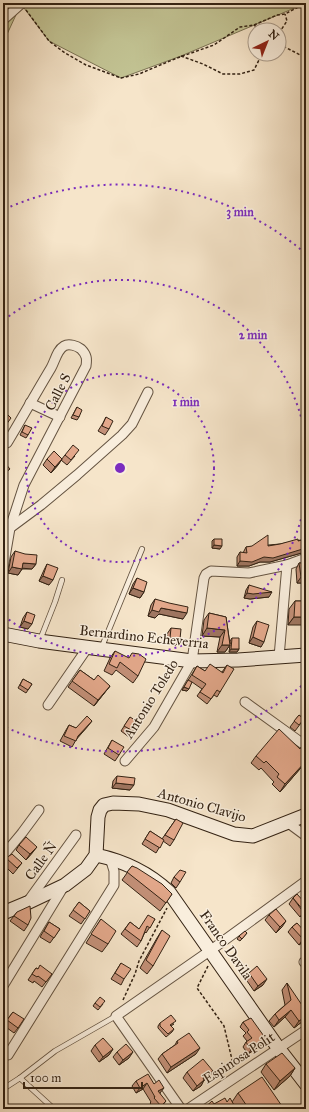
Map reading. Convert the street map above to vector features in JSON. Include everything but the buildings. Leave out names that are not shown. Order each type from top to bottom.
[{"type":"street","points":[[3,20],[21,3]]},
{"type":"street","name":"Calle S","points":[[3,569],[10,528],[24,485],[86,366],[87,357],[79,347],[71,345],[64,346],[60,350],[7,443]]},
{"type":"street","points":[[10,528],[41,505],[122,435],[132,424],[148,392]]},
{"type":"street","points":[[30,403],[60,417]]},
{"type":"street","points":[[279,657],[287,565],[306,558]]},
{"type":"street","name":"Antonio Toledo","points":[[126,761],[154,727],[192,661],[204,578],[206,574],[211,571],[249,573],[287,565]]},
{"type":"street","name":"Bernardino Echeverria","points":[[3,634],[39,641],[192,661],[306,655]]},
{"type":"street","points":[[48,706],[88,647]]},
{"type":"street","points":[[245,702],[306,746]]},
{"type":"street","name":"Antonio Clavijo","points":[[96,855],[98,817],[100,810],[104,805],[113,803],[139,804],[168,810],[234,834],[253,836],[269,831],[306,815]]},
{"type":"street","points":[[3,856],[39,810]]},
{"type":"street","points":[[287,822],[306,836]]},
{"type":"street","name":"Calle Ñ","points":[[27,903],[76,835]]},
{"type":"street","points":[[3,913],[65,885],[86,869],[96,855]]},
{"type":"street","name":"Franco Davila","points":[[96,855],[110,858],[132,867],[156,880],[169,892],[279,1049],[306,1084]]},
{"type":"street","points":[[8,1055],[114,885],[114,871],[110,858]]},
{"type":"street","points":[[181,1109],[116,1016],[212,953],[306,881]]},
{"type":"street","points":[[3,986],[65,885]]},
{"type":"street","name":"Espinosa Polit","points":[[188,1109],[306,1030]]},
{"type":"lane","points":[[101,649],[142,549]]},
{"type":"lane","points":[[39,641],[55,602],[62,580]]},
{"type":"lane","points":[[3,1089],[55,1051],[116,1016]]},
{"type":"lane","points":[[20,1078],[54,1109]]},
{"type":"path","points":[[21,3],[49,41],[65,53],[86,65],[121,78],[139,74],[214,44],[240,27],[247,26]]},
{"type":"path","points":[[261,22],[277,15],[285,14],[304,4],[306,5]]},
{"type":"path","points":[[285,14],[286,22]]},
{"type":"path","points":[[287,48],[306,58]]},
{"type":"path","points":[[181,56],[203,64],[223,74],[240,74],[254,70],[258,62]]},
{"type":"path","points":[[116,1016],[117,1010],[135,974],[139,962],[173,898]]},
{"type":"path","points":[[212,953],[197,988],[224,1026],[236,1076]]},
{"type":"green space","points":[[21,3],[306,3],[306,5],[304,4],[261,22],[247,22],[247,28],[181,56],[121,78],[49,41],[21,4],[3,43],[3,20]]}]
